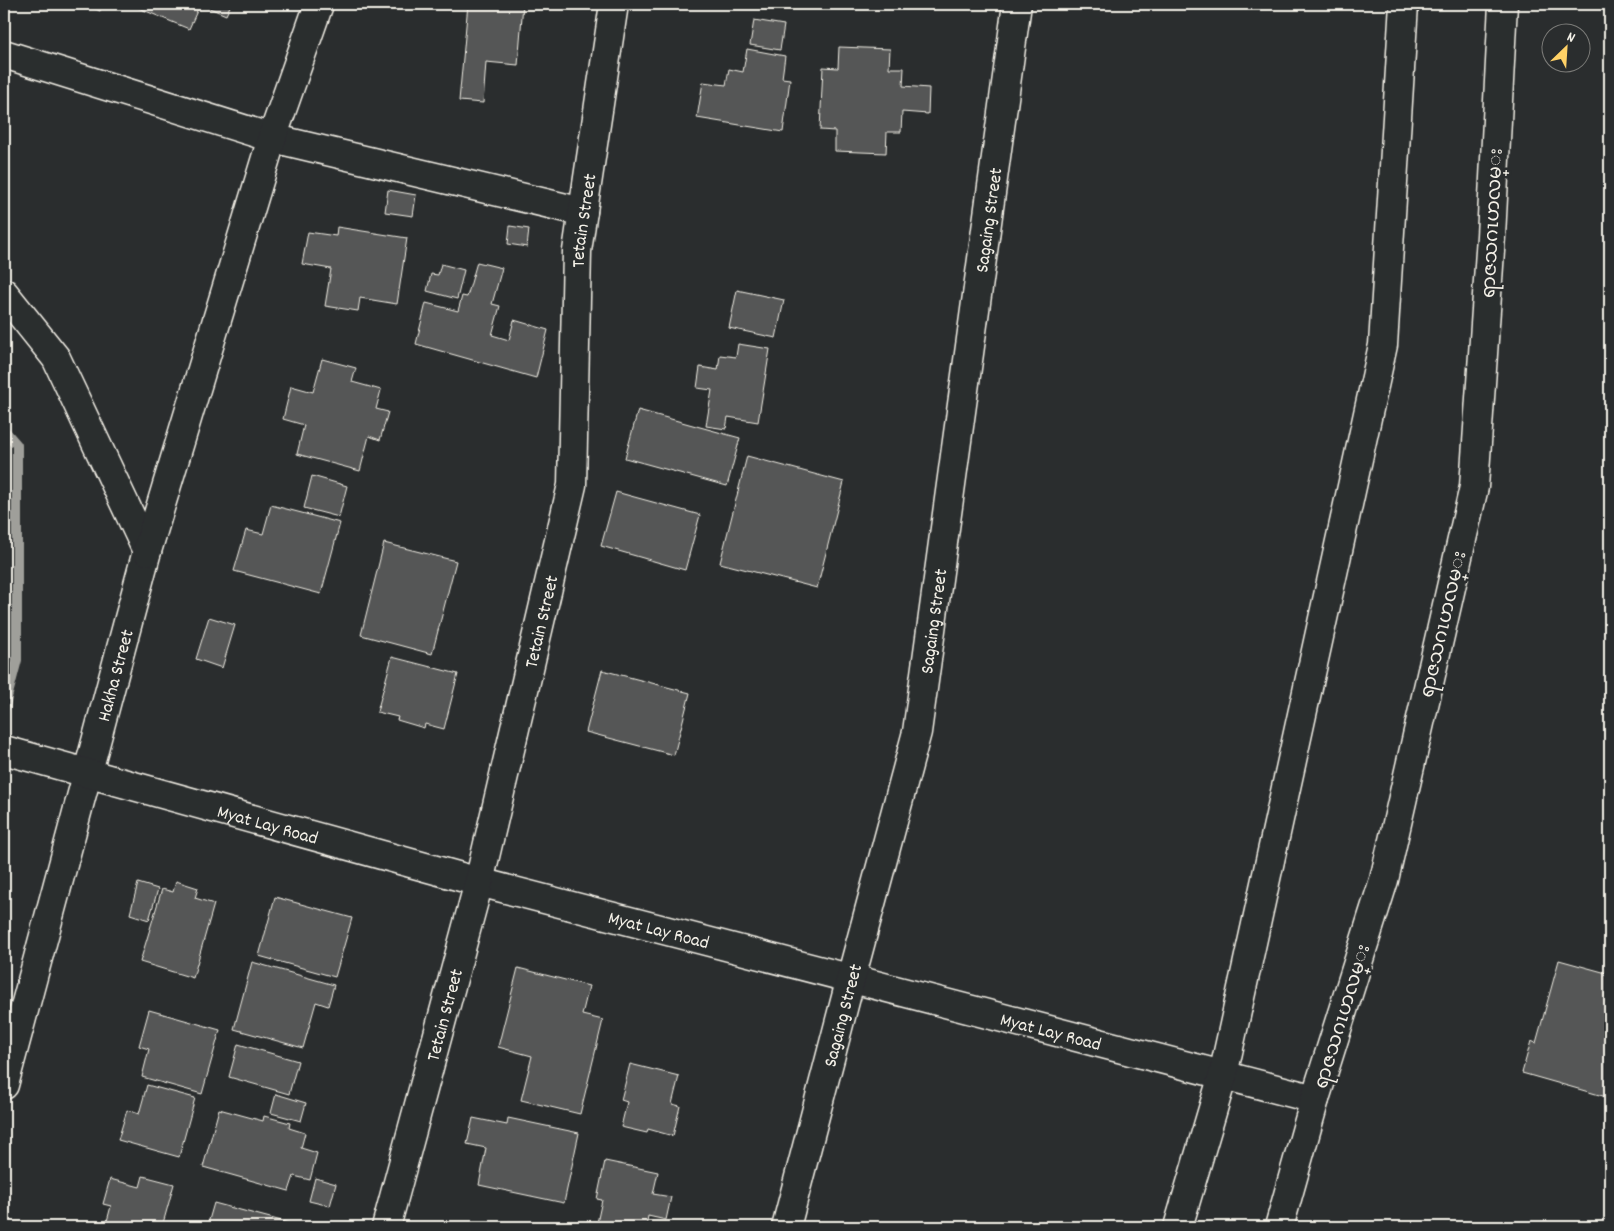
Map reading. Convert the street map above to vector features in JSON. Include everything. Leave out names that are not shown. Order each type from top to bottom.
[{"type":"street","name":"Hakha Street","points":[[4,1085],[148,551],[272,138],[319,4]]},
{"type":"street","name":"Tetain Street","points":[[386,1227],[479,882],[572,485],[577,251],[614,4]]},
{"type":"street","name":"Sagaing Street","points":[[786,1227],[917,732],[1017,4]]},
{"type":"street","points":[[1178,1227],[1223,1075],[1383,345],[1404,4]]},
{"type":"street","name":"ရာဇသဂၤဟလမ္း","points":[[1279,1227],[1315,1099],[1384,880],[1474,487],[1491,236],[1503,4]]},
{"type":"street","points":[[4,54],[272,138],[583,212]]},
{"type":"street","points":[[4,293],[56,358],[148,551]]},
{"type":"street","name":"Myat Lay Road","points":[[9,751],[479,882],[1315,1099]]},
{"type":"building","points":[[84,4],[104,4],[100,11]]},
{"type":"building","points":[[129,4],[200,4],[189,29]]},
{"type":"building","points":[[200,4],[231,4],[226,15]]},
{"type":"building","points":[[468,4],[523,4],[518,65],[486,62],[483,103],[459,101]]},
{"type":"building","points":[[754,20],[784,25],[780,50],[750,45]]},
{"type":"building","points":[[839,47],[890,49],[889,68],[904,68],[903,86],[929,88],[928,114],[902,112],[901,132],[887,132],[886,153],[835,151],[835,131],[820,130],[823,67],[838,68]]},
{"type":"building","points":[[747,49],[785,56],[782,78],[790,79],[783,132],[697,118],[703,82],[726,85],[729,69],[743,72]]},
{"type":"building","points":[[388,190],[416,195],[413,216],[385,212]]},
{"type":"building","points":[[510,226],[529,229],[527,247],[508,244]]},
{"type":"building","points":[[337,227],[407,238],[397,304],[360,298],[358,311],[325,306],[331,269],[302,264],[308,232],[336,236]]},
{"type":"building","points":[[477,262],[502,268],[492,304],[500,306],[492,335],[509,340],[514,320],[548,330],[536,378],[416,344],[426,303],[458,311],[462,296],[467,297]]},
{"type":"building","points":[[441,264],[464,270],[457,299],[427,291],[431,274],[438,275]]},
{"type":"building","points":[[737,290],[784,300],[776,338],[729,328]]},
{"type":"building","points":[[738,344],[770,349],[758,422],[728,417],[726,429],[706,426],[712,390],[697,388],[700,367],[718,370],[720,355],[736,357]]},
{"type":"building","points":[[322,359],[356,368],[352,382],[381,390],[376,409],[388,412],[380,440],[369,436],[360,471],[297,454],[304,425],[283,419],[291,386],[313,392]]},
{"type":"building","points":[[638,410],[740,438],[727,486],[625,458]]},
{"type":"building","points":[[747,456],[844,482],[817,588],[720,563]]},
{"type":"building","points":[[312,476],[347,486],[339,517],[304,508]]},
{"type":"building","points":[[616,492],[700,515],[685,570],[601,546]]},
{"type":"building","points":[[271,505],[340,523],[321,594],[234,571],[246,530],[263,534]]},
{"type":"building","points":[[384,543],[456,561],[432,654],[361,635]]},
{"type":"building","points":[[209,617],[235,625],[222,668],[196,659]]},
{"type":"building","points":[[392,657],[458,674],[444,729],[425,724],[424,728],[397,720],[398,717],[377,712]]},
{"type":"building","points":[[602,670],[690,693],[674,755],[586,732]]},
{"type":"building","points":[[176,881],[198,888],[195,898],[214,904],[193,978],[140,962],[162,889],[173,892]]},
{"type":"building","points":[[138,883],[158,889],[149,920],[130,914]]},
{"type":"building","points":[[275,897],[352,918],[335,977],[259,956]]},
{"type":"building","points":[[1559,960],[1610,974],[1610,1098],[1522,1073],[1531,1041],[1536,1043]]},
{"type":"building","points":[[252,962],[334,985],[328,1006],[316,1002],[303,1048],[234,1029]]},
{"type":"building","points":[[518,968],[589,986],[582,1015],[603,1020],[580,1114],[521,1100],[532,1056],[498,1047]]},
{"type":"building","points":[[149,1010],[220,1030],[202,1094],[142,1077],[149,1049],[139,1046]]},
{"type":"building","points":[[238,1044],[298,1061],[289,1094],[229,1077]]},
{"type":"building","points":[[630,1064],[679,1076],[672,1104],[680,1106],[673,1136],[648,1129],[647,1133],[621,1127],[627,1102],[621,1100]]},
{"type":"building","points":[[147,1085],[195,1098],[179,1157],[118,1140],[127,1110],[139,1114]]},
{"type":"building","points":[[276,1094],[306,1103],[301,1121],[271,1113]]},
{"type":"building","points":[[219,1109],[263,1121],[264,1116],[290,1123],[289,1128],[305,1133],[301,1148],[317,1153],[310,1180],[294,1176],[289,1191],[203,1167]]},
{"type":"building","points":[[473,1118],[507,1125],[508,1118],[579,1133],[564,1203],[479,1185],[486,1148],[467,1144]]},
{"type":"building","points":[[605,1161],[658,1172],[653,1194],[671,1197],[666,1220],[648,1216],[646,1227],[618,1227],[597,1223],[602,1200],[597,1199]]},
{"type":"building","points":[[143,1176],[174,1184],[162,1227],[98,1227],[99,1223],[106,1225],[111,1206],[103,1204],[110,1179],[140,1187]]},
{"type":"building","points":[[315,1178],[336,1184],[330,1206],[309,1201]]},
{"type":"building","points":[[214,1203],[289,1223],[288,1227],[207,1227]]},
{"type":"waterway","points":[[4,430],[17,445],[17,660],[4,709]]}]
